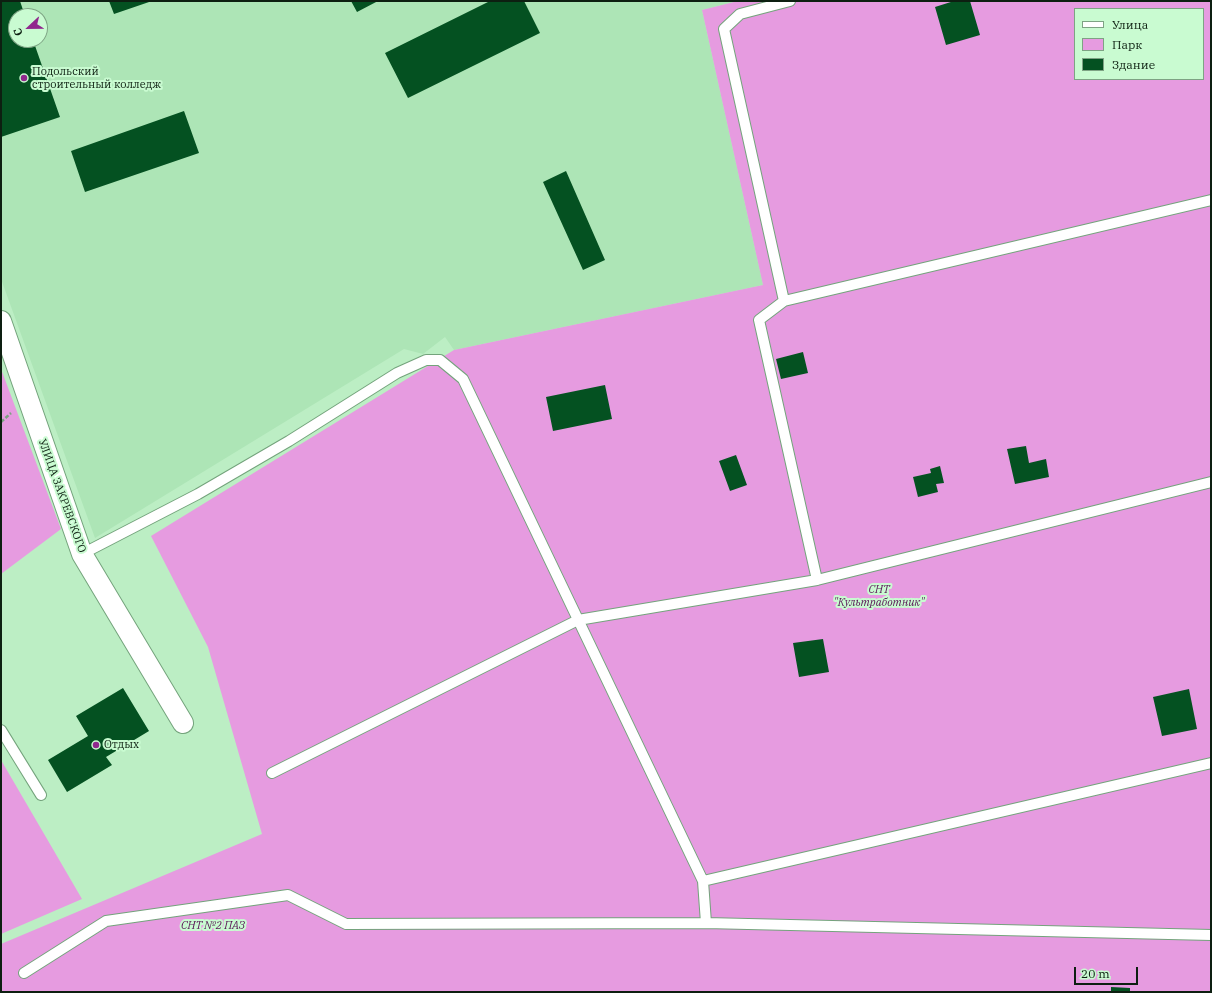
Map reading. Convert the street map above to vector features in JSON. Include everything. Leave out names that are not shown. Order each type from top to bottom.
[{"type":"street","name":"УЛИЦА ЗАКРЕВСКОГО","points":[[1,321],[82,554],[182,723]]},
{"type":"lane","points":[[784,301],[724,29],[740,14],[790,1]]},
{"type":"lane","points":[[817,580],[759,320],[784,301],[1211,200]]},
{"type":"lane","points":[[82,554],[198,494],[289,441],[397,373],[426,360],[440,360],[463,379],[703,881],[706,922]]},
{"type":"lane","points":[[272,773],[578,620],[817,580],[1211,482]]},
{"type":"lane","points":[[1,730],[41,795]]},
{"type":"lane","points":[[703,881],[1211,763]]},
{"type":"lane","points":[[24,973],[106,921],[288,895],[346,924],[706,922],[1211,935]]},
{"type":"shaded area","points":[[1,1],[738,1],[702,10],[763,285],[454,350],[445,337],[423,354],[404,349],[95,538],[1,279]]},
{"type":"green space","name":"СНТ \"Культработник\"","points":[[738,1],[1211,1],[1211,992],[1,992],[1,944],[262,834],[208,647],[151,536],[454,350],[763,285],[702,10]]},
{"type":"green space","points":[[1,369],[61,529],[1,574]]},
{"type":"green space","points":[[1,760],[82,899],[1,934]]},
{"type":"building","name":"Подольский строительный колледж","points":[[1,1],[20,1],[22,8],[8,8],[8,48],[36,48],[60,117],[1,137]]},
{"type":"building","points":[[109,1],[152,1],[114,14]]},
{"type":"building","points":[[351,1],[378,1],[357,12]]},
{"type":"building","points":[[490,1],[524,1],[540,33],[408,98],[385,53]]},
{"type":"building","points":[[954,1],[970,1],[980,35],[946,45],[935,7]]},
{"type":"building","points":[[184,111],[199,153],[85,192],[71,151]]},
{"type":"building","points":[[566,171],[605,260],[583,270],[543,182]]},
{"type":"building","points":[[803,352],[808,373],[781,379],[776,359]]},
{"type":"building","points":[[605,385],[612,419],[553,431],[546,397]]},
{"type":"building","points":[[1026,446],[1029,463],[1046,459],[1049,477],[1015,484],[1007,449]]},
{"type":"building","points":[[736,455],[747,485],[730,491],[719,461]]},
{"type":"building","points":[[940,466],[944,483],[936,484],[938,492],[918,497],[913,477],[931,473],[930,469]]},
{"type":"building","points":[[823,639],[829,672],[799,677],[793,643]]},
{"type":"building","points":[[123,688],[149,731],[106,757],[112,765],[67,792],[48,760],[88,736],[76,716]]},
{"type":"building","points":[[1189,689],[1197,729],[1162,736],[1153,697]]},
{"type":"building","points":[[1111,987],[1130,988],[1130,992],[1111,992]]},
{"type":"place","name":"Подольский строительный колледж","points":[[24,78]]},
{"type":"place","name":"Отдых","points":[[96,745]]},
{"type":"park label","name":"СНТ №2 ПАЗ","points":[[213,926]]}]
